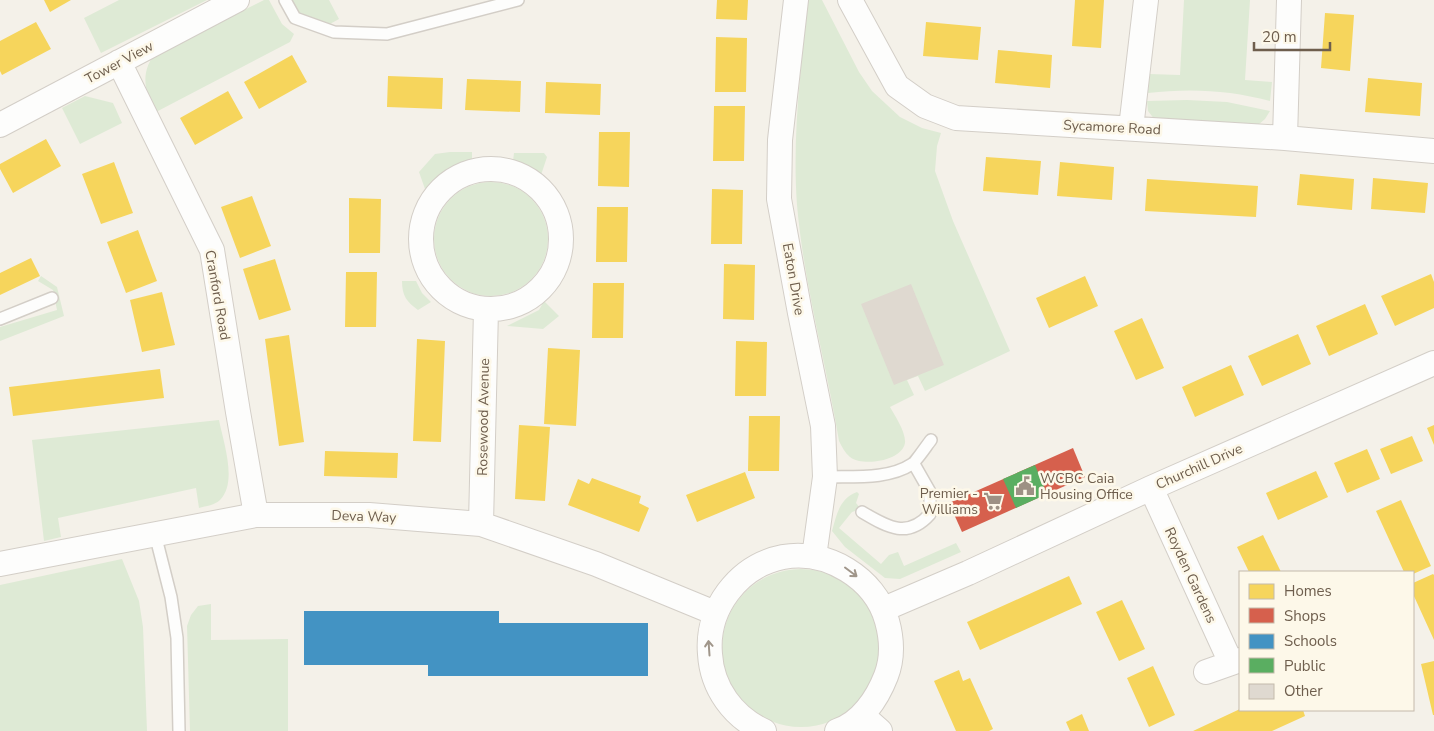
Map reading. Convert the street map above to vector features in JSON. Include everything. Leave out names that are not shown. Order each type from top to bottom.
[{"type":"street","name":"Tower View","points":[[0,125],[237,0]]},
{"type":"street","name":"Eaton Drive","points":[[796,0],[780,140],[779,199],[823,426],[825,477],[814,557]]},
{"type":"street","name":"Sycamore Road","points":[[850,0],[897,86],[925,106],[956,118],[1285,138],[1434,151]]},
{"type":"street","points":[[1132,128],[1146,0]]},
{"type":"street","points":[[1285,138],[1289,0]]},
{"type":"street","name":"Cranford Road","points":[[119,62],[212,250],[256,515]]},
{"type":"street","points":[[490,169],[512,173],[533,183],[548,199],[555,212],[558,219],[561,242],[557,264],[546,284],[529,298],[508,308],[486,309],[462,303],[443,290],[433,278],[422,248],[422,225],[431,203],[446,185],[467,173],[490,169]]},
{"type":"street","name":"Rosewood Avenue","points":[[481,524],[486,309]]},
{"type":"street","name":"Churchill Drive","points":[[884,609],[1151,488],[1434,364]]},
{"type":"street","name":"Royden Gardens","points":[[1151,488],[1236,661],[1206,672]]},
{"type":"street","name":"Deva Way","points":[[0,564],[256,515],[369,515],[481,524],[596,564],[715,613]]},
{"type":"street","points":[[764,731],[733,724],[711,668],[708,640],[715,613],[731,587],[755,568],[783,557],[814,557],[843,566],[867,584],[884,609],[892,637],[890,666],[880,692],[862,715],[837,731]]},
{"type":"street","points":[[862,715],[880,731]]},
{"type":"lane","points":[[285,0],[296,18],[334,32],[387,34],[518,0]]},
{"type":"lane","points":[[0,319],[52,298]]},
{"type":"lane","points":[[825,477],[894,472],[914,464],[921,451],[931,440]]},
{"type":"lane","points":[[862,512],[892,528],[904,529],[915,527],[924,521],[930,514],[930,492],[914,464]]},
{"type":"lane","points":[[155,534],[171,597],[177,638],[179,731]]},
{"type":"green space","points":[[119,0],[207,0],[101,53],[84,18]]},
{"type":"green space","points":[[264,0],[269,0],[282,24],[294,34],[290,42],[156,112],[148,96],[145,80],[148,65],[158,50],[243,4],[246,9]]},
{"type":"green space","points":[[290,0],[329,0],[339,19],[330,24],[298,14]]},
{"type":"green space","points":[[808,0],[822,0],[859,72],[872,91],[900,117],[922,128],[941,133],[937,146],[935,171],[953,221],[1010,351],[925,391],[918,376],[907,380],[914,395],[890,407],[902,429],[905,443],[897,454],[881,461],[864,462],[856,460],[847,454],[839,441],[800,235],[796,179],[796,128]]},
{"type":"green space","points":[[1184,0],[1250,0],[1245,80],[1272,82],[1270,101],[1225,92],[1179,91],[1148,93],[1149,74],[1180,75]]},
{"type":"green space","points":[[85,96],[113,103],[122,123],[80,144],[62,108]]},
{"type":"green space","points":[[1147,101],[1227,102],[1270,111],[1258,125],[1155,120],[1148,111]]},
{"type":"green space","points":[[472,152],[472,159],[446,170],[425,189],[419,172],[435,154]]},
{"type":"green space","points":[[514,153],[544,153],[547,157],[540,178],[513,161]]},
{"type":"green space","points":[[491,182],[513,186],[531,199],[544,217],[548,239],[544,261],[531,279],[513,292],[491,296],[469,292],[451,279],[438,261],[434,239],[438,217],[451,199],[469,186]]},
{"type":"green space","points":[[41,276],[57,287],[64,316],[0,341],[0,327],[57,310],[53,290],[38,281]]},
{"type":"green space","points":[[402,281],[416,281],[422,293],[431,302],[418,310],[406,298]]},
{"type":"green space","points":[[544,301],[559,316],[543,329],[507,326],[539,310]]},
{"type":"green space","points":[[219,420],[229,472],[225,492],[218,502],[199,508],[196,488],[58,518],[61,537],[44,541],[32,440]]},
{"type":"green space","points":[[857,492],[859,494],[856,503],[861,509],[852,512],[839,528],[881,564],[889,555],[898,552],[904,566],[956,543],[961,552],[900,579],[885,578],[845,547],[832,531],[842,503]]},
{"type":"green space","points":[[122,559],[139,601],[143,627],[147,731],[0,731],[0,585]]},
{"type":"green space","points":[[801,569],[831,575],[845,582],[857,592],[867,604],[874,618],[880,648],[874,678],[867,692],[857,704],[845,714],[831,721],[801,727],[771,721],[757,714],[745,704],[735,692],[728,678],[722,648],[728,618],[735,604],[745,592],[757,582],[771,575]]},
{"type":"green space","points":[[211,604],[211,640],[288,639],[288,731],[190,731],[187,626],[191,615],[198,606]]},
{"type":"building: Homes","points":[[44,0],[71,0],[50,12]]},
{"type":"building: Homes","points":[[717,0],[748,0],[747,20],[716,19]]},
{"type":"building: Homes","points":[[1075,0],[1104,0],[1101,48],[1072,46]]},
{"type":"building: Homes","points":[[1325,13],[1354,15],[1350,71],[1321,68]]},
{"type":"building: Homes","points":[[36,22],[51,49],[2,75],[0,71],[0,41]]},
{"type":"building: Homes","points":[[926,22],[981,27],[978,60],[923,56]]},
{"type":"building: Homes","points":[[716,37],[747,38],[746,92],[715,92]]},
{"type":"building: Homes","points":[[998,50],[1052,55],[1050,88],[995,83]]},
{"type":"building: Homes","points":[[292,55],[307,82],[259,109],[244,82]]},
{"type":"building: Homes","points":[[388,76],[443,78],[442,109],[387,107]]},
{"type":"building: Homes","points":[[1368,78],[1422,83],[1420,116],[1365,112]]},
{"type":"building: Homes","points":[[467,79],[521,81],[520,112],[465,110]]},
{"type":"building: Homes","points":[[546,82],[601,84],[600,115],[545,113]]},
{"type":"building: Homes","points":[[228,91],[243,118],[195,145],[180,118]]},
{"type":"building: Homes","points":[[714,106],[745,106],[744,161],[713,161]]},
{"type":"building: Homes","points":[[599,132],[630,132],[629,187],[598,186]]},
{"type":"building: Homes","points":[[46,139],[61,166],[13,193],[0,169],[0,164]]},
{"type":"building: Homes","points":[[986,157],[1041,161],[1038,195],[983,191]]},
{"type":"building: Homes","points":[[114,162],[133,213],[101,224],[82,174]]},
{"type":"building: Homes","points":[[1060,162],[1114,167],[1112,200],[1057,196]]},
{"type":"building: Homes","points":[[1300,174],[1354,179],[1352,210],[1297,205]]},
{"type":"building: Homes","points":[[1373,178],[1428,183],[1425,213],[1371,209]]},
{"type":"building: Homes","points":[[1147,179],[1258,186],[1256,217],[1145,211]]},
{"type":"building: Homes","points":[[712,189],[743,190],[742,244],[711,244]]},
{"type":"building: Homes","points":[[252,196],[271,246],[240,258],[221,207]]},
{"type":"building: Homes","points":[[349,198],[381,199],[380,253],[349,253]]},
{"type":"building: Homes","points":[[597,207],[628,207],[627,262],[596,262]]},
{"type":"building: Homes","points":[[138,230],[157,281],[126,293],[107,242]]},
{"type":"building: Homes","points":[[31,258],[40,276],[0,295],[0,273]]},
{"type":"building: Homes","points":[[275,259],[291,310],[259,320],[243,269]]},
{"type":"building: Homes","points":[[724,264],[755,265],[754,320],[723,319]]},
{"type":"building: Homes","points":[[346,272],[377,272],[376,327],[345,327]]},
{"type":"building: Homes","points":[[1431,274],[1434,282],[1434,308],[1395,326],[1381,296]]},
{"type":"building: Homes","points":[[1085,276],[1098,306],[1049,328],[1036,298]]},
{"type":"building: Homes","points":[[593,283],[624,283],[623,338],[592,338]]},
{"type":"building: Homes","points":[[162,292],[175,345],[142,352],[130,300]]},
{"type":"building: Homes","points":[[1365,304],[1378,334],[1329,356],[1316,326]]},
{"type":"building: Homes","points":[[1142,318],[1164,368],[1136,380],[1114,331]]},
{"type":"building: Homes","points":[[1298,334],[1311,364],[1262,386],[1248,356]]},
{"type":"building: Homes","points":[[289,335],[304,442],[279,446],[265,339]]},
{"type":"building: Homes","points":[[417,339],[445,341],[441,442],[413,441]]},
{"type":"building: Homes","points":[[736,341],[767,342],[766,396],[735,396]]},
{"type":"building: Homes","points":[[548,348],[580,350],[576,426],[544,424]]},
{"type":"building: Homes","points":[[1231,365],[1244,395],[1195,417],[1182,387]]},
{"type":"building: Homes","points":[[160,369],[164,398],[13,416],[9,387]]},
{"type":"building: Homes","points":[[749,416],[780,416],[779,471],[748,471]]},
{"type":"building: Homes","points":[[519,425],[550,427],[545,501],[515,499]]},
{"type":"building: Homes","points":[[1434,425],[1434,445],[1427,428]]},
{"type":"building: Homes","points":[[1412,436],[1423,461],[1391,474],[1380,449]]},
{"type":"building: Homes","points":[[1367,449],[1380,479],[1347,493],[1334,463]]},
{"type":"building: Homes","points":[[325,451],[398,453],[397,478],[324,476]]},
{"type":"building: Homes","points":[[1316,471],[1328,497],[1278,520],[1266,493]]},
{"type":"building: Homes","points":[[745,472],[755,498],[697,522],[686,495]]},
{"type":"building: Homes","points":[[592,478],[641,496],[639,503],[649,508],[639,532],[568,505],[578,479],[589,484]]},
{"type":"building: Homes","points":[[1401,500],[1431,566],[1414,574],[1414,571],[1404,571],[1376,511]]},
{"type":"building: Homes","points":[[1263,535],[1281,571],[1249,571],[1237,547]]},
{"type":"building: Homes","points":[[1434,575],[1434,640],[1414,596],[1414,583]]},
{"type":"building: Homes","points":[[1069,576],[1082,604],[980,650],[967,622]]},
{"type":"building: Homes","points":[[1122,600],[1145,649],[1119,661],[1096,612]]},
{"type":"building: Homes","points":[[1434,661],[1434,715],[1433,715],[1421,664]]},
{"type":"building: Homes","points":[[1153,666],[1175,715],[1149,727],[1127,678]]},
{"type":"building: Homes","points":[[959,670],[963,681],[970,678],[993,729],[989,731],[956,731],[934,681]]},
{"type":"building: Homes","points":[[1239,709],[1239,711],[1303,711],[1305,716],[1272,731],[1193,731]]},
{"type":"building: Homes","points":[[1082,714],[1089,731],[1070,731],[1066,722]]},
{"type":"building: Shops","points":[[1073,448],[1085,477],[962,532],[949,503]]},
{"type":"building: Schools","points":[[304,611],[499,611],[499,623],[648,623],[648,676],[428,676],[428,665],[304,665]]},
{"type":"building: Public","name":"WCBC Caia Housing Office","points":[[1035,465],[1047,494],[1016,508],[1003,479]]},
{"type":"building: Other","points":[[911,284],[944,365],[894,385],[861,304]]},
{"type":"place","name":"WCBC Caia Housing Office","points":[[1025,486]]},
{"type":"place","name":"Premier - Williams","points":[[993,501]]}]
